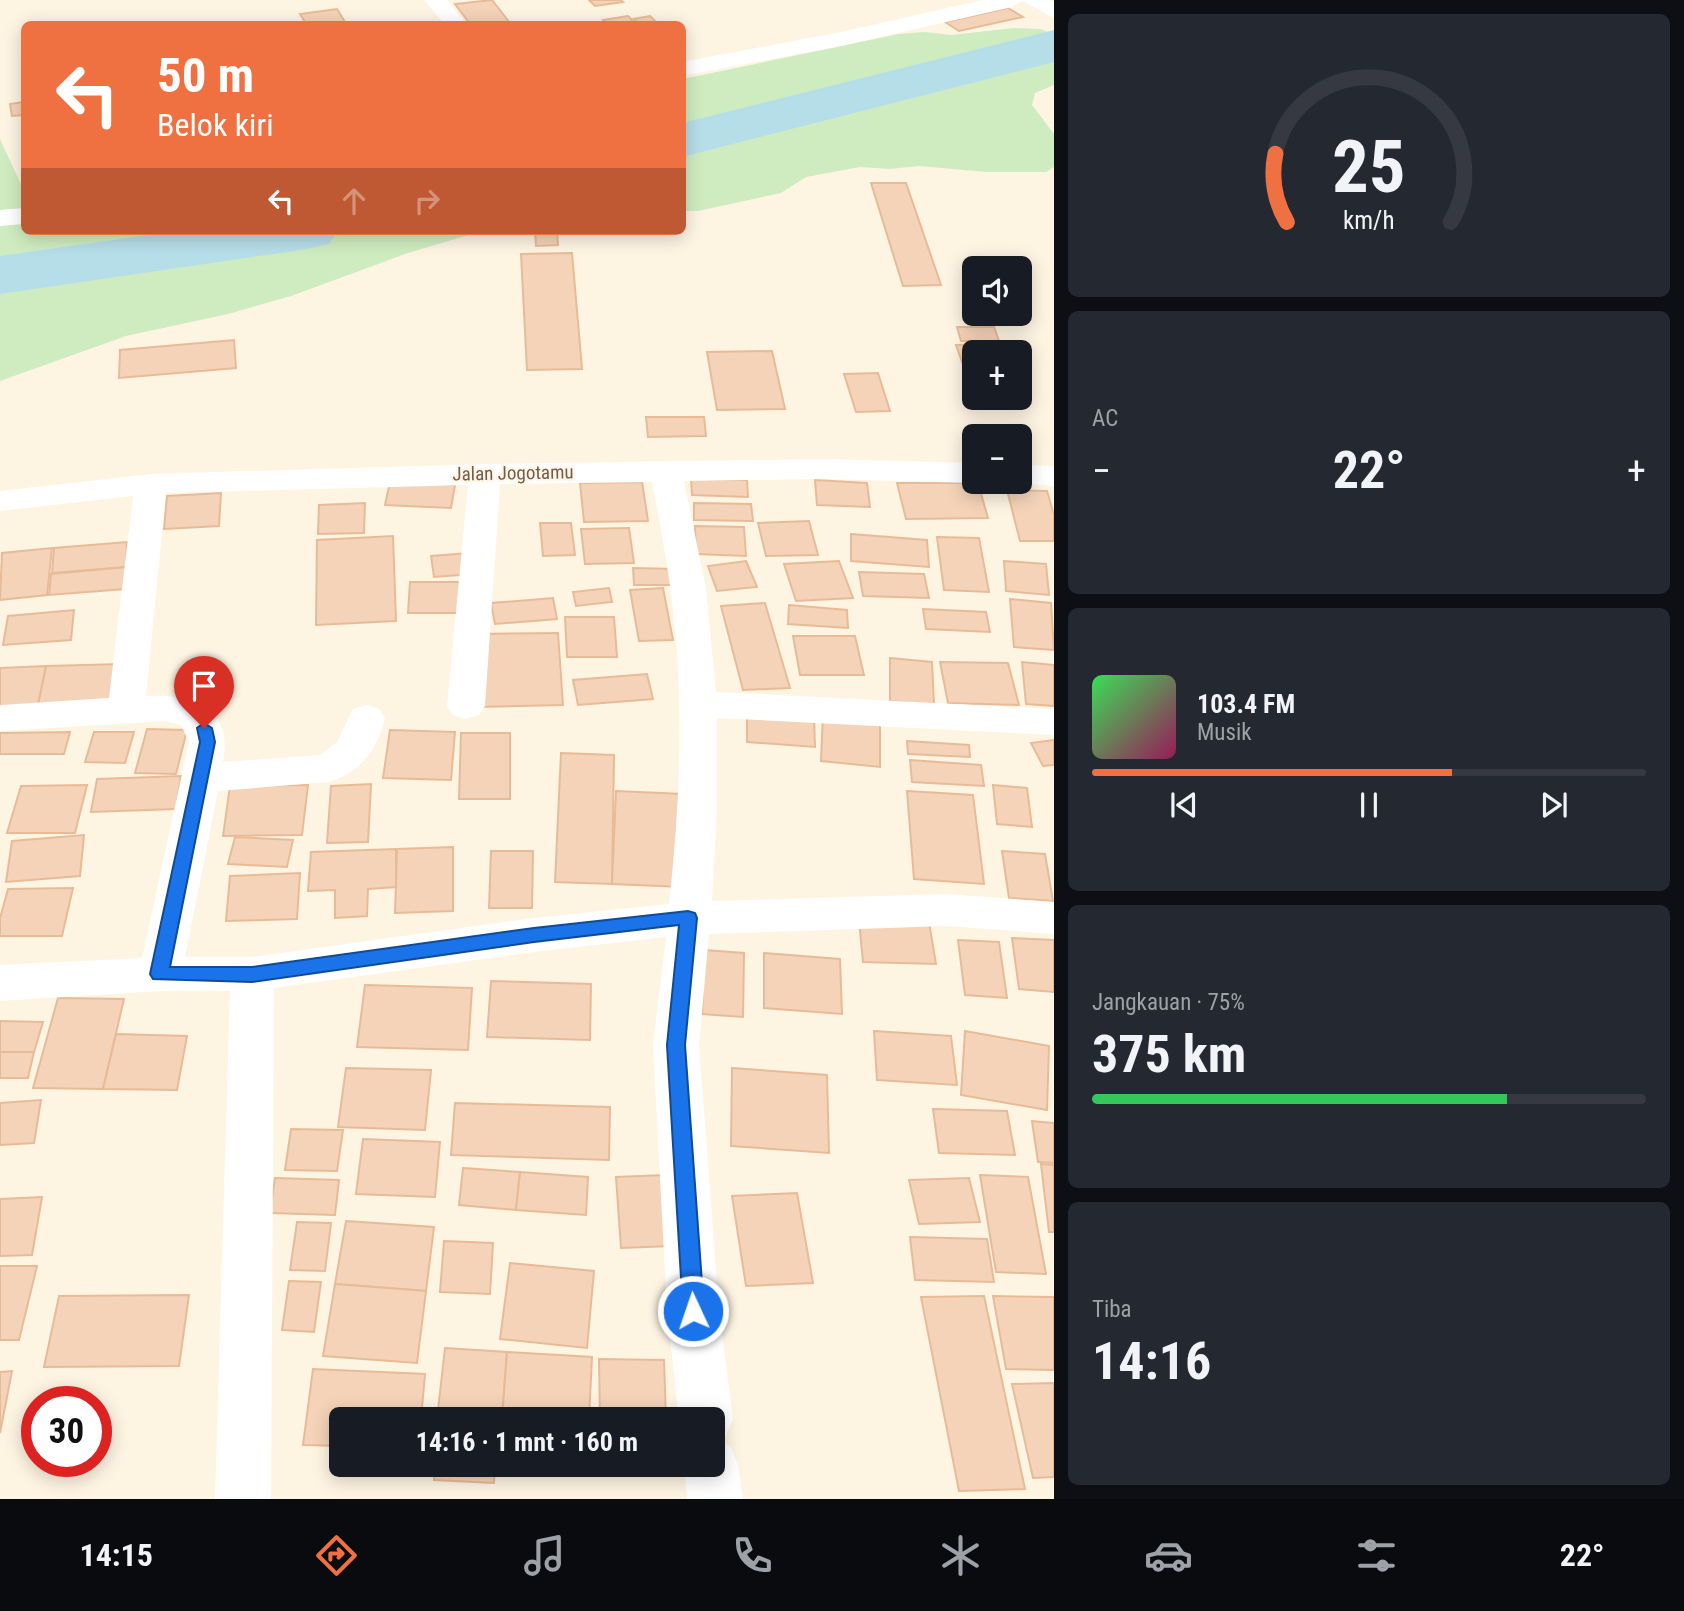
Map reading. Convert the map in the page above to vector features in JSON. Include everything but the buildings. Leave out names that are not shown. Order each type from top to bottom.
[{"type":"street","points":[[436,0],[453,21]]},
{"type":"street","points":[[686,68],[841,39],[1012,0]]},
{"type":"street","points":[[1032,0],[1054,11]]},
{"type":"street","points":[[0,218],[21,216]]},
{"type":"street","name":"Jalan Jogotamu","points":[[0,501],[151,484],[485,474],[823,469],[962,474]]},
{"type":"street","points":[[666,470],[693,626],[697,704],[695,860],[676,1045],[693,1311],[705,1407]]},
{"type":"street","points":[[466,706],[485,474]]},
{"type":"street","points":[[1032,475],[1054,476]]},
{"type":"street","points":[[125,711],[151,484]]},
{"type":"street","points":[[697,704],[1054,722]]},
{"type":"street","points":[[0,718],[164,708],[194,716],[204,728],[208,742],[159,974]]},
{"type":"street","points":[[201,778],[329,768],[351,752],[362,734],[366,718]]},
{"type":"street","points":[[0,983],[159,974],[252,974],[534,935],[688,918],[947,909],[1054,918]]},
{"type":"street","points":[[243,1499],[252,974]]},
{"type":"street","points":[[712,1477],[715,1499]]},
{"type":"green space","points":[[1014,28],[1041,29],[1054,35],[1054,85],[1035,93],[1032,105],[1054,134],[1054,167],[1046,172],[986,172],[919,166],[890,169],[860,167],[806,177],[781,193],[698,211],[686,211],[686,78],[899,34],[925,32],[951,35]]},
{"type":"green space","points":[[0,139],[21,184],[21,235],[469,235],[408,253],[291,296],[228,314],[126,336],[0,381]]},
{"type":"waterway","points":[[686,139],[1054,46]]},
{"type":"waterway","points":[[0,275],[279,235]]},
{"type":"route","points":[[204,728],[208,742],[159,974],[252,974],[534,935],[688,918],[676,1045],[693,1311]]}]
